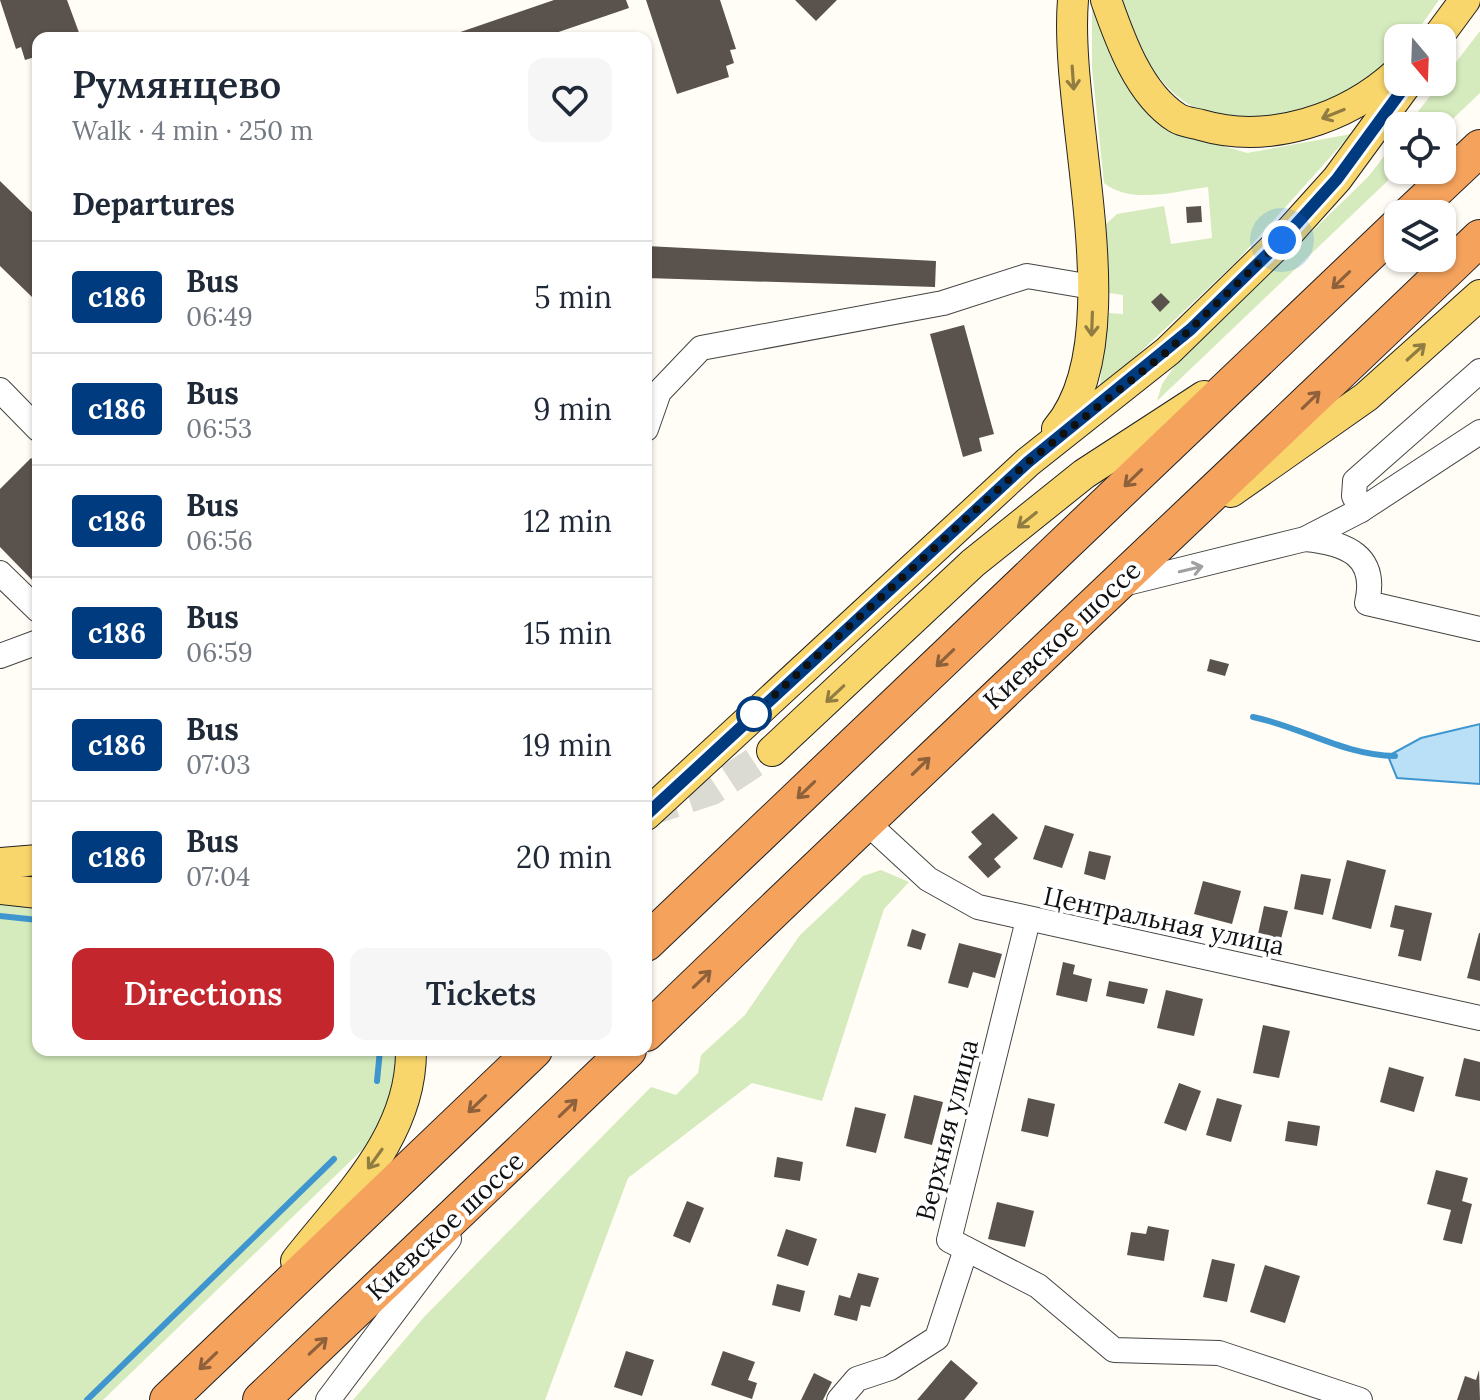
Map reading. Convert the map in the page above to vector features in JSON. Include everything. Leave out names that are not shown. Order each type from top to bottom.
[{"type":"highway","points":[[1425,200],[1480,148]]},
{"type":"highway","name":"Киевское шоссе","points":[[652,1027],[864,820],[1174,532],[1480,238]]},
{"type":"highway","points":[[652,937],[1384,239]]},
{"type":"highway","points":[[168,1400],[528,1056]]},
{"type":"highway","name":"Киевское шоссе","points":[[261,1400],[622,1056]]},
{"type":"main road","points":[[1028,462],[1061,424],[1080,392],[1090,344],[1092,287],[1073,81],[1073,0]]},
{"type":"main road","points":[[1106,0],[1120,40],[1148,88],[1178,119],[1221,131],[1273,131],[1323,118],[1353,105],[1384,82]]},
{"type":"main road","points":[[1447,24],[1465,0]]},
{"type":"main road","points":[[652,809],[1028,462],[1168,351],[1282,240],[1337,179],[1398,96]]},
{"type":"main road","points":[[1174,532],[1366,397],[1480,295]]},
{"type":"main road","points":[[772,751],[973,563],[1071,484],[1252,364]]},
{"type":"main road","points":[[0,863],[32,860]]},
{"type":"main road","points":[[0,874],[32,877]]},
{"type":"main road","points":[[0,889],[32,892]]},
{"type":"main road","points":[[408,1089],[411,1056]]},
{"type":"main road","points":[[248,1323],[376,1159],[400,1118],[408,1089],[423,1056]]},
{"type":"street","points":[[652,412],[659,392],[701,348],[943,303],[1027,276],[1092,287]]},
{"type":"street","points":[[1361,510],[1354,496],[1355,481],[1480,371]]},
{"type":"street","points":[[0,390],[32,423]]},
{"type":"street","points":[[1115,586],[1305,539],[1361,510],[1480,432]]},
{"type":"street","points":[[1305,539],[1334,541],[1368,567],[1372,580],[1367,603],[1480,629]]},
{"type":"street","points":[[0,573],[32,604]]},
{"type":"street","points":[[0,656],[32,644]]},
{"type":"street","name":"Центральная улица","points":[[864,820],[939,886],[978,907],[1480,1018]]},
{"type":"street","name":"Верхняя улица","points":[[1028,920],[949,1240],[1038,1286],[1114,1350],[1219,1353],[1360,1400]]},
{"type":"street","points":[[328,1400],[492,1182]]},
{"type":"street","points":[[839,1400],[857,1379],[890,1368],[937,1338],[966,1249]]},
{"type":"green space","points":[[1117,0],[1439,0],[1422,24],[1384,24],[1382,74],[1333,100],[1303,112],[1282,115],[1226,116],[1189,105],[1162,81]]},
{"type":"green space","points":[[1092,2],[1106,43],[1134,93],[1167,129],[1247,153],[1351,134],[1236,262],[1099,391],[1109,313],[1123,314],[1123,295],[1109,293],[1106,224],[1117,214],[1164,206],[1171,244],[1212,238],[1208,187],[1140,195],[1115,190],[1104,183],[1092,68]]},
{"type":"green space","points":[[1480,31],[1480,93],[1456,116],[1456,112],[1418,112],[1430,96],[1456,96],[1456,62]]},
{"type":"green space","points":[[1384,156],[1384,184],[1157,401],[1162,384],[1179,360],[1368,177]]},
{"type":"green space","points":[[881,870],[909,882],[884,909],[822,1101],[752,1083],[628,1178],[545,1400],[353,1400],[425,1316],[651,1087],[676,1095],[698,1073],[701,1055],[745,1015],[800,935],[863,876]]},
{"type":"green space","points":[[0,902],[32,905],[32,1056],[396,1056],[388,1102],[378,1126],[363,1149],[103,1400],[0,1400]]},
{"type":"water","points":[[1480,724],[1480,784],[1397,778],[1388,756],[1421,738]]},
{"type":"building","points":[[0,0],[67,0],[79,32],[32,32],[32,58],[25,60],[21,47],[16,49]]},
{"type":"building","points":[[554,0],[626,0],[629,8],[559,32],[461,32]]},
{"type":"building","points":[[646,0],[720,0],[736,49],[730,50],[734,63],[726,66],[729,77],[677,94]]},
{"type":"building","points":[[795,0],[837,0],[816,21]]},
{"type":"building","points":[[0,181],[32,212],[32,297],[0,266]]},
{"type":"building","points":[[1201,206],[1202,222],[1187,223],[1186,207]]},
{"type":"building","points":[[652,246],[936,261],[935,287],[652,278]]},
{"type":"building","points":[[1161,293],[1170,302],[1160,312],[1151,302]]},
{"type":"building","points":[[964,325],[994,434],[979,438],[982,451],[963,457],[930,334]]},
{"type":"building","points":[[32,459],[32,580],[0,547],[0,489]]},
{"type":"building","points":[[1210,659],[1229,664],[1225,676],[1207,671]]},
{"type":"building","points":[[993,813],[1018,838],[994,859],[1001,867],[988,878],[968,857],[982,844],[971,832]]},
{"type":"building","points":[[1045,825],[1074,834],[1062,868],[1033,859]]},
{"type":"building","points":[[1089,851],[1111,856],[1105,880],[1084,874]]},
{"type":"building","points":[[1347,860],[1386,870],[1371,929],[1332,919]]},
{"type":"building","points":[[1301,874],[1331,879],[1323,915],[1294,909]]},
{"type":"building","points":[[1203,881],[1241,891],[1232,924],[1194,914]]},
{"type":"building","points":[[1395,905],[1432,913],[1421,961],[1398,956],[1404,930],[1390,927]]},
{"type":"building","points":[[1264,906],[1288,911],[1281,939],[1258,934]]},
{"type":"building","points":[[912,929],[926,934],[921,950],[907,946]]},
{"type":"building","points":[[1480,933],[1480,981],[1467,978]]},
{"type":"building","points":[[959,943],[1002,954],[995,978],[973,972],[968,988],[948,983]]},
{"type":"building","points":[[1063,962],[1075,965],[1073,974],[1092,979],[1087,1002],[1056,995]]},
{"type":"building","points":[[1109,981],[1148,989],[1144,1004],[1106,996]]},
{"type":"building","points":[[1166,990],[1203,999],[1194,1036],[1157,1028]]},
{"type":"building","points":[[1263,1025],[1290,1031],[1279,1078],[1253,1073]]},
{"type":"building","points":[[1464,1058],[1480,1062],[1480,1101],[1455,1096]]},
{"type":"building","points":[[1389,1067],[1424,1077],[1414,1112],[1380,1102]]},
{"type":"building","points":[[1179,1083],[1201,1091],[1186,1131],[1164,1123]]},
{"type":"building","points":[[914,1095],[943,1102],[932,1145],[904,1138]]},
{"type":"building","points":[[1028,1098],[1055,1104],[1048,1137],[1021,1131]]},
{"type":"building","points":[[1217,1098],[1242,1105],[1231,1142],[1206,1135]]},
{"type":"building","points":[[855,1107],[886,1114],[876,1153],[846,1146]]},
{"type":"building","points":[[1288,1121],[1320,1126],[1317,1146],[1285,1141]]},
{"type":"building","points":[[777,1157],[803,1162],[800,1181],[774,1177]]},
{"type":"building","points":[[1436,1170],[1468,1178],[1462,1201],[1472,1204],[1462,1244],[1443,1240],[1451,1210],[1427,1204]]},
{"type":"building","points":[[687,1201],[704,1208],[690,1243],[673,1236]]},
{"type":"building","points":[[997,1202],[1034,1211],[1025,1247],[988,1239]]},
{"type":"building","points":[[1148,1226],[1169,1230],[1164,1261],[1127,1255],[1131,1232],[1146,1234]]},
{"type":"building","points":[[786,1229],[817,1239],[808,1266],[777,1256]]},
{"type":"building","points":[[1212,1259],[1235,1264],[1227,1302],[1203,1297]]},
{"type":"building","points":[[1265,1265],[1300,1276],[1285,1323],[1250,1312]]},
{"type":"building","points":[[858,1273],[879,1278],[870,1307],[861,1305],[857,1321],[834,1315],[839,1295],[850,1298]]},
{"type":"building","points":[[777,1284],[805,1291],[800,1312],[772,1305]]},
{"type":"building","points":[[626,1351],[654,1360],[642,1396],[614,1387]]},
{"type":"building","points":[[723,1351],[755,1362],[748,1380],[757,1383],[752,1399],[711,1385]]},
{"type":"building","points":[[951,1360],[978,1383],[964,1400],[917,1400]]},
{"type":"building","points":[[1479,1370],[1480,1400],[1457,1400],[1465,1376],[1476,1380]]},
{"type":"building","points":[[814,1373],[832,1382],[823,1400],[801,1400]]},
{"type":"waterway","points":[[1253,717],[1358,751],[1395,756]]},
{"type":"waterway","points":[[0,916],[32,919]]},
{"type":"waterway","points":[[377,1081],[379,1056]]},
{"type":"waterway","points":[[87,1400],[334,1159]]},
{"type":"tunnel","points":[[652,810],[712,790],[772,751]]},
{"type":"bus line","name":"с186","points":[[652,809],[1028,462],[1168,351],[1282,240],[1337,179],[1398,96]]},
{"type":"route","points":[[754,714],[1028,462],[1168,351],[1282,240]]}]
